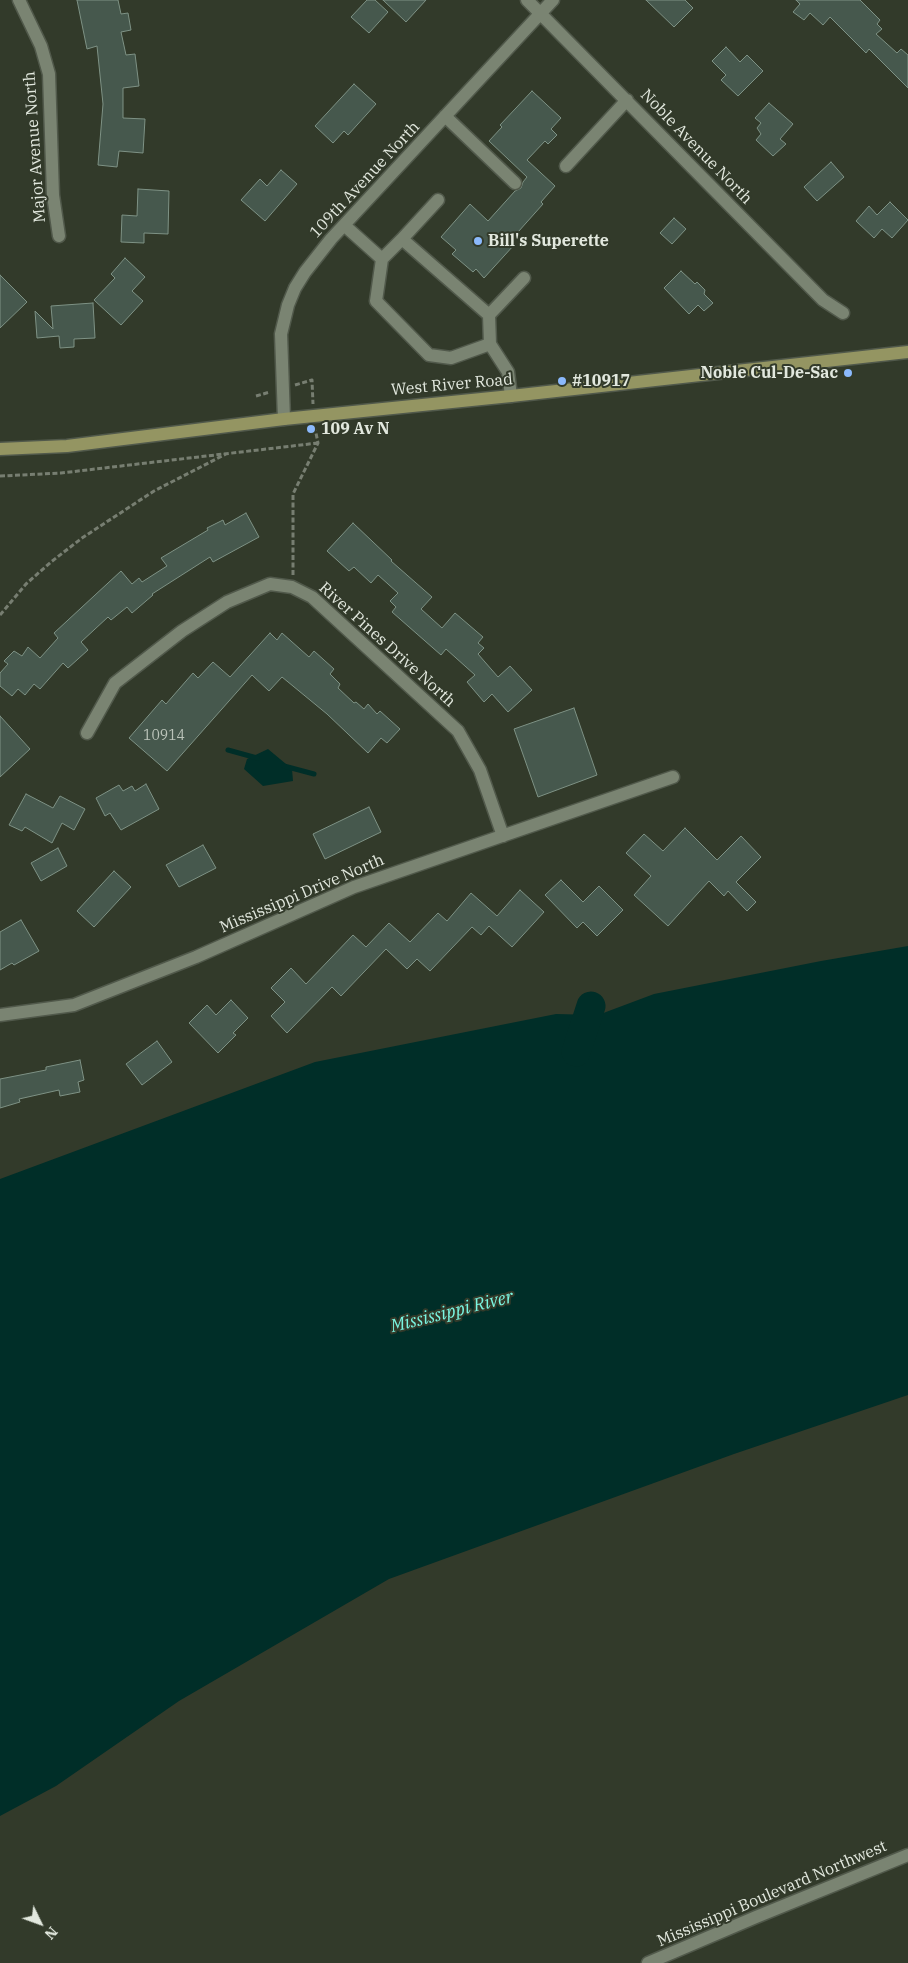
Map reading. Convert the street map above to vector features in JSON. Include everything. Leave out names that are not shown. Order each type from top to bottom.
[{"type":"main road","name":"West River Road","points":[[0,449],[67,446],[284,419],[908,352]]},
{"type":"street","name":"Major Avenue North","points":[[19,0],[40,46],[48,74],[53,195],[59,236]]},
{"type":"street","name":"Noble Avenue North","points":[[527,0],[823,300],[843,313]]},
{"type":"street","name":"109th Avenue North","points":[[284,419],[281,334],[288,305],[295,288],[305,272],[344,225],[553,0]]},
{"type":"street","points":[[566,166],[627,100]]},
{"type":"street","points":[[445,116],[515,183]]},
{"type":"street","points":[[438,200],[382,259],[376,301],[429,355],[451,358],[490,344]]},
{"type":"street","points":[[344,225],[382,259]]},
{"type":"street","points":[[402,239],[489,315]]},
{"type":"street","points":[[511,396],[508,372],[490,344],[489,315],[524,278]]},
{"type":"street","name":"River Pines Drive North","points":[[87,733],[115,683],[182,631],[228,602],[270,584],[292,587],[312,596],[458,730],[480,770],[503,836]]},
{"type":"street","name":"Mississippi Drive North","points":[[0,1015],[74,1005],[196,958],[354,887],[673,776]]},
{"type":"street","name":"Mississippi Boulevard Northwest","points":[[648,1963],[908,1855]]},
{"type":"path","points":[[312,380],[313,416]]},
{"type":"path","points":[[0,476],[61,473],[318,442],[293,494],[292,587]]},
{"type":"path","points":[[0,615],[26,584],[82,538],[154,491],[229,453]]},
{"type":"water","points":[[268,749],[292,769],[293,781],[263,786],[244,769],[247,759]]},
{"type":"water","name":"Mississippi River","points":[[908,946],[908,1395],[734,1454],[389,1579],[179,1701],[56,1786],[0,1816],[0,1179],[315,1062],[556,1014],[598,1015],[654,994]]},
{"type":"building","points":[[77,0],[118,0],[121,14],[128,13],[131,30],[121,32],[126,55],[135,54],[139,86],[123,88],[123,118],[145,119],[143,153],[119,151],[117,167],[98,165],[103,104],[97,46],[87,49]]},
{"type":"building","points":[[367,0],[375,0],[388,12],[369,33],[351,17]]},
{"type":"building","points":[[383,0],[426,0],[406,22]]},
{"type":"building","points":[[646,0],[685,0],[693,8],[674,27]]},
{"type":"building","points":[[796,0],[860,0],[880,20],[877,24],[882,29],[876,34],[897,53],[901,49],[908,55],[908,88],[869,49],[866,53],[830,17],[823,25],[810,13],[804,20],[793,12],[800,4]]},
{"type":"building","points":[[726,47],[740,62],[747,55],[763,71],[738,96],[721,80],[726,75],[712,61]]},
{"type":"building","points":[[354,84],[376,104],[348,135],[344,131],[333,143],[315,126]]},
{"type":"building","points":[[532,91],[561,118],[551,129],[557,135],[548,144],[545,141],[527,160],[555,186],[541,202],[543,204],[510,241],[514,245],[484,278],[476,269],[473,272],[452,254],[456,250],[441,237],[470,204],[488,221],[515,191],[521,188],[527,177],[489,141],[502,127],[500,125]]},
{"type":"building","points":[[769,103],[793,124],[780,139],[786,144],[773,156],[756,140],[761,134],[757,128],[761,123],[755,118]]},
{"type":"building","points":[[831,162],[844,177],[817,201],[804,187]]},
{"type":"building","points":[[281,170],[297,184],[265,221],[241,200],[260,179],[267,186]]},
{"type":"building","points":[[138,189],[169,191],[168,234],[144,233],[144,243],[121,242],[122,215],[137,216]]},
{"type":"building","points":[[890,202],[908,220],[892,238],[882,229],[874,238],[856,221],[869,206],[877,215]]},
{"type":"building","points":[[674,218],[686,229],[672,244],[660,233]]},
{"type":"building","points":[[125,258],[145,277],[132,291],[143,301],[121,325],[94,300],[115,278],[111,274]]},
{"type":"building","points":[[681,271],[695,284],[697,282],[705,290],[704,294],[713,303],[704,311],[698,305],[689,314],[664,288]]},
{"type":"building","points":[[0,275],[27,302],[0,328]]},
{"type":"building","points":[[93,303],[95,338],[74,339],[74,347],[60,348],[59,336],[37,338],[35,311],[53,329],[51,306]]},
{"type":"building","points":[[246,513],[259,537],[213,562],[210,557],[152,594],[132,613],[127,607],[111,620],[108,617],[81,642],[88,650],[68,668],[63,663],[40,689],[34,684],[25,695],[18,689],[12,696],[0,686],[0,673],[8,664],[4,661],[14,651],[22,656],[28,647],[40,658],[58,638],[54,633],[121,571],[132,584],[139,578],[142,582],[167,566],[161,558],[208,530],[207,528],[223,520],[225,525]]},
{"type":"building","points":[[353,523],[391,561],[432,597],[421,609],[442,628],[455,613],[483,637],[478,643],[484,648],[478,654],[498,677],[510,666],[532,690],[508,712],[492,694],[484,702],[467,682],[475,675],[446,649],[441,655],[392,612],[396,607],[390,601],[398,593],[378,575],[371,583],[354,567],[349,571],[327,551]]},
{"type":"building","points":[[270,633],[277,640],[282,633],[309,657],[314,651],[334,669],[330,674],[340,684],[338,688],[354,703],[356,702],[364,709],[368,704],[377,714],[380,711],[400,729],[387,743],[381,738],[368,753],[327,714],[282,677],[269,691],[252,675],[167,771],[129,738],[162,700],[166,704],[193,673],[198,678],[213,662],[230,677]]},
{"type":"building","points":[[574,708],[597,775],[538,797],[514,729]]},
{"type":"building","points":[[0,716],[30,749],[0,777]]},
{"type":"building","points":[[146,784],[159,809],[121,830],[110,813],[105,816],[96,798],[119,785],[123,791],[132,786],[135,791]]},
{"type":"building","points":[[26,794],[53,808],[60,796],[85,809],[74,830],[62,823],[52,843],[25,827],[22,831],[9,825]]},
{"type":"building","points":[[369,807],[381,832],[325,859],[313,834]]},
{"type":"building","points":[[685,828],[717,860],[741,836],[761,857],[736,882],[756,902],[747,911],[728,891],[724,896],[709,881],[668,926],[634,895],[651,876],[626,853],[644,834],[663,851]]},
{"type":"building","points":[[203,845],[216,868],[179,887],[166,865]]},
{"type":"building","points":[[58,848],[67,866],[41,881],[31,863]]},
{"type":"building","points":[[114,871],[131,887],[94,927],[77,911]]},
{"type":"building","points":[[561,880],[583,902],[599,886],[623,910],[597,936],[583,922],[577,928],[545,895]]},
{"type":"building","points":[[520,890],[544,912],[512,947],[489,926],[481,935],[472,927],[430,971],[417,959],[407,969],[386,949],[341,996],[332,987],[287,1033],[271,1016],[285,1002],[271,988],[291,968],[306,984],[353,935],[366,947],[389,923],[410,942],[438,913],[447,921],[471,893],[497,916]]},
{"type":"building","points":[[21,920],[39,951],[14,965],[12,963],[0,970],[0,932]]},
{"type":"building","points":[[231,1000],[248,1018],[233,1033],[236,1035],[218,1053],[189,1023],[207,1005],[216,1015]]},
{"type":"building","points":[[157,1041],[172,1062],[142,1085],[126,1064]]},
{"type":"building","points":[[80,1060],[84,1080],[78,1082],[80,1092],[60,1096],[59,1090],[19,1099],[20,1102],[0,1108],[0,1079],[46,1070],[46,1067]]},
{"type":"waterway","points":[[228,750],[257,758]]},
{"type":"waterway","points":[[284,766],[314,774]]},
{"type":"waterway","points":[[576,1052],[591,1006]]},
{"type":"place","name":"Bill's Superette","points":[[478,241]]},
{"type":"place","name":"Noble Cul-De-Sac","points":[[848,373]]},
{"type":"place","name":"#10917","points":[[562,381]]},
{"type":"place","name":"109 Av N","points":[[311,429]]}]
